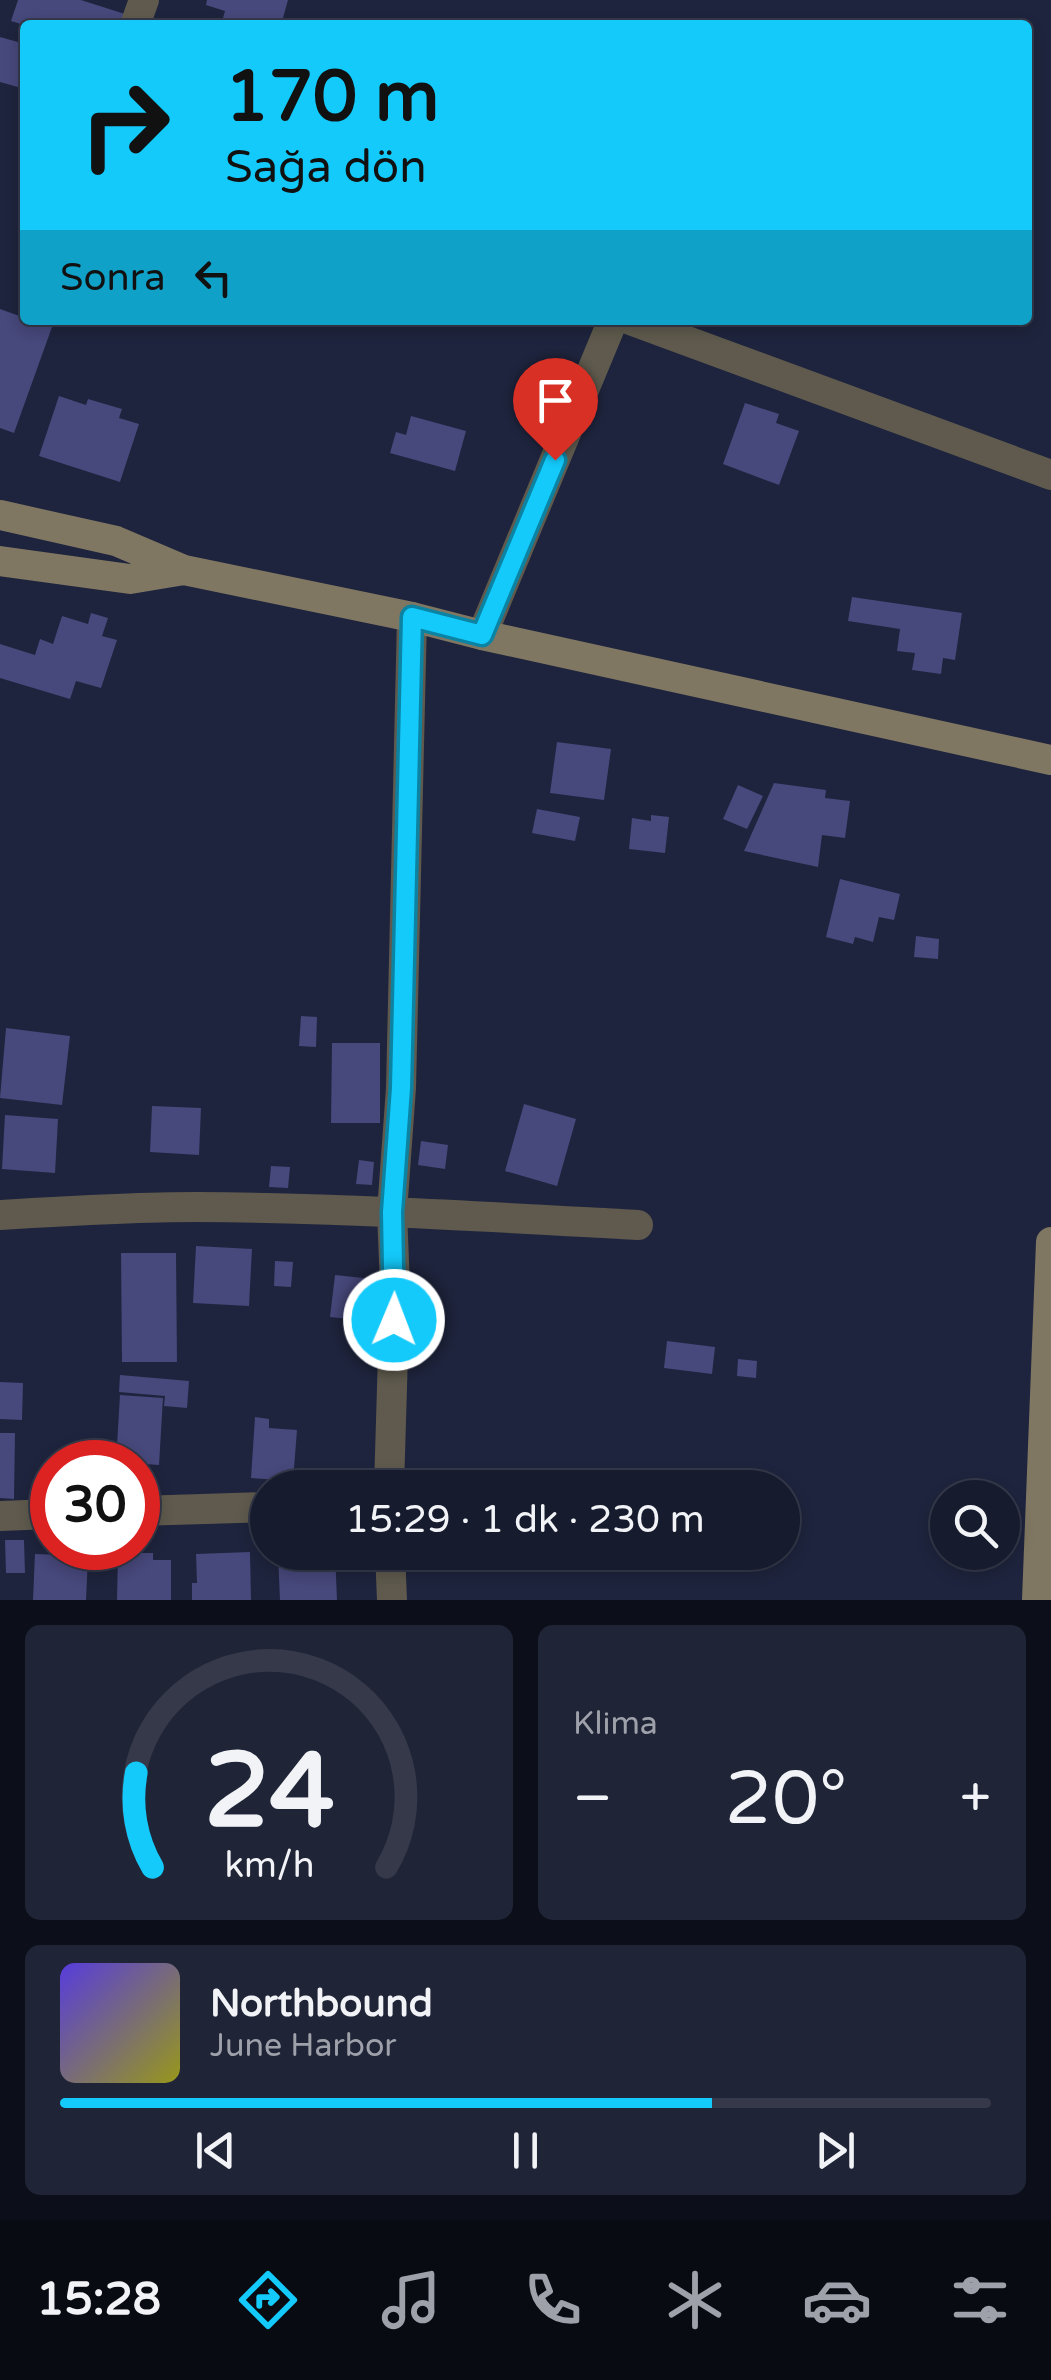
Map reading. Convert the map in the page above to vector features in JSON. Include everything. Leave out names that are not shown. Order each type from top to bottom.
[{"type":"street","points":[[482,635],[611,325]]},
{"type":"street","points":[[644,325],[1051,475]]},
{"type":"street","points":[[0,515],[116,541],[184,570],[1051,760]]},
{"type":"street","points":[[0,561],[130,579],[184,570]]},
{"type":"street","points":[[390,1470],[395,1286],[392,1212],[401,1088],[412,617]]},
{"type":"street","points":[[0,1215],[198,1207],[638,1224]]},
{"type":"street","points":[[1037,1600],[1051,1242]]},
{"type":"street","points":[[160,1510],[250,1508]]},
{"type":"street","points":[[0,1516],[30,1515]]},
{"type":"street","points":[[391,1570],[392,1600]]},
{"type":"building","points":[[18,0],[81,0],[128,15],[126,20],[11,21]]},
{"type":"building","points":[[207,0],[288,0],[282,20],[222,20],[225,11],[206,5]]},
{"type":"building","points":[[0,37],[20,43],[20,88],[0,82]]},
{"type":"building","points":[[0,309],[20,316],[20,325],[52,327],[14,433],[0,428]]},
{"type":"building","points":[[59,396],[86,405],[88,399],[122,409],[119,418],[139,424],[120,482],[39,456]]},
{"type":"building","points":[[745,403],[779,414],[776,423],[799,431],[779,485],[723,464]]},
{"type":"building","points":[[411,416],[466,431],[455,471],[390,453],[396,432],[406,435]]},
{"type":"building","points":[[852,597],[962,613],[955,660],[943,658],[941,674],[912,670],[915,653],[897,651],[900,629],[848,621]]},
{"type":"building","points":[[91,613],[108,618],[102,636],[117,640],[101,688],[76,681],[70,699],[0,678],[0,644],[35,655],[40,639],[53,644],[62,616],[88,624]]},
{"type":"building","points":[[557,742],[611,749],[604,800],[550,793]]},
{"type":"building","points":[[774,783],[826,790],[825,798],[850,801],[845,838],[822,835],[818,867],[744,851]]},
{"type":"building","points":[[738,785],[763,796],[747,829],[723,819]]},
{"type":"building","points":[[537,809],[580,817],[575,841],[532,833]]},
{"type":"building","points":[[651,815],[669,817],[665,853],[629,849],[632,818],[651,821]]},
{"type":"building","points":[[840,879],[900,894],[894,920],[879,917],[873,942],[855,937],[853,944],[826,937]]},
{"type":"building","points":[[916,936],[939,939],[938,959],[914,957]]},
{"type":"building","points":[[301,1016],[317,1017],[316,1047],[299,1046]]},
{"type":"building","points":[[6,1028],[70,1036],[62,1105],[0,1098]]},
{"type":"building","points":[[332,1043],[380,1043],[380,1123],[331,1123]]},
{"type":"building","points":[[524,1104],[576,1119],[557,1186],[505,1171]]},
{"type":"building","points":[[152,1106],[201,1108],[199,1155],[150,1152]]},
{"type":"building","points":[[5,1115],[58,1119],[55,1173],[2,1169]]},
{"type":"building","points":[[421,1141],[448,1145],[445,1169],[418,1165]]},
{"type":"building","points":[[359,1160],[374,1162],[372,1185],[356,1184]]},
{"type":"building","points":[[271,1166],[290,1167],[288,1188],[269,1187]]},
{"type":"building","points":[[196,1246],[252,1249],[249,1306],[193,1303]]},
{"type":"building","points":[[121,1253],[176,1253],[177,1362],[122,1362]]},
{"type":"building","points":[[275,1261],[293,1262],[291,1287],[274,1286]]},
{"type":"building","points":[[335,1275],[373,1279],[368,1321],[330,1317]]},
{"type":"building","points":[[667,1341],[715,1347],[712,1374],[664,1368]]},
{"type":"building","points":[[738,1359],[757,1361],[756,1378],[737,1376]]},
{"type":"building","points":[[120,1375],[189,1381],[187,1408],[164,1406],[165,1396],[119,1392]]},
{"type":"building","points":[[0,1382],[23,1383],[22,1420],[0,1419]]},
{"type":"building","points":[[120,1395],[163,1398],[160,1448],[160,1440],[117,1440]]},
{"type":"building","points":[[255,1417],[269,1419],[269,1428],[297,1430],[294,1470],[252,1470]]},
{"type":"building","points":[[0,1433],[15,1433],[14,1499],[0,1498]]},
{"type":"building","points":[[5,1540],[24,1540],[25,1573],[6,1573]]},
{"type":"building","points":[[250,1552],[251,1600],[192,1600],[192,1583],[197,1583],[196,1554]]},
{"type":"building","points":[[160,1560],[171,1560],[171,1600],[117,1600],[118,1570],[160,1570]]},
{"type":"building","points":[[34,1570],[87,1570],[86,1600],[33,1600]]},
{"type":"building","points":[[279,1570],[336,1570],[337,1600],[280,1600]]},
{"type":"route","points":[[394,1320],[392,1212],[401,1088],[412,617],[482,635],[555,460]]}]
